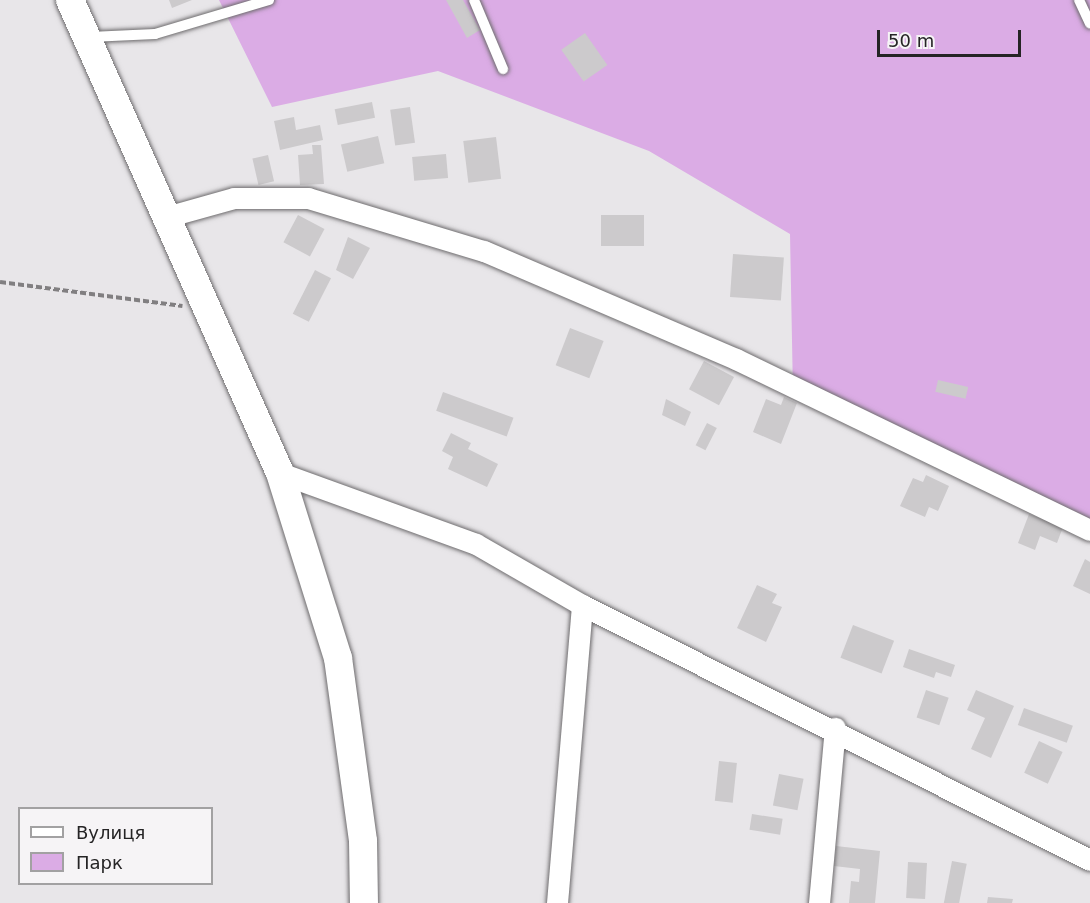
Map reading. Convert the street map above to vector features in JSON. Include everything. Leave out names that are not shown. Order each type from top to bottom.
[{"type":"main road","points":[[70,0],[280,473],[338,658],[363,841],[364,903]]},
{"type":"street","points":[[166,217],[234,198],[308,198],[484,251],[736,359],[1090,530]]},
{"type":"street","points":[[280,473],[476,544],[582,605],[835,728],[1090,860]]},
{"type":"street","points":[[557,903],[582,605]]},
{"type":"street","points":[[819,903],[835,728]]},
{"type":"lane","points":[[87,37],[155,34],[269,0]]},
{"type":"lane","points":[[474,0],[503,69]]},
{"type":"lane","points":[[1079,0],[1090,24]]},
{"type":"path","points":[[0,282],[209,309]]},
{"type":"green space","points":[[219,0],[1090,0],[1090,534],[793,394],[790,234],[649,151],[438,71],[272,107]]},
{"type":"building","points":[[169,0],[192,0],[172,8]]},
{"type":"building","points":[[446,0],[463,0],[480,30],[467,38]]},
{"type":"building","points":[[585,33],[607,65],[584,82],[561,50]]},
{"type":"building","points":[[372,102],[375,118],[338,125],[335,109]]},
{"type":"building","points":[[410,107],[415,143],[395,145],[390,110]]},
{"type":"building","points":[[294,117],[296,130],[320,125],[323,140],[280,150],[274,121]]},
{"type":"building","points":[[378,136],[384,163],[347,172],[341,145]]},
{"type":"building","points":[[496,137],[501,179],[468,183],[463,141]]},
{"type":"building","points":[[312,145],[321,145],[324,184],[300,185],[298,155],[313,154]]},
{"type":"building","points":[[446,154],[448,178],[414,181],[412,157]]},
{"type":"building","points":[[268,155],[274,181],[258,185],[252,159]]},
{"type":"building","points":[[298,215],[324,229],[310,256],[283,242]]},
{"type":"building","points":[[601,215],[644,215],[644,246],[601,246]]},
{"type":"building","points":[[348,237],[370,248],[353,279],[336,270]]},
{"type":"building","points":[[733,254],[784,258],[781,300],[730,297]]},
{"type":"building","points":[[315,270],[331,278],[309,322],[293,314]]},
{"type":"building","points":[[570,328],[604,341],[589,378],[556,365]]},
{"type":"building","points":[[704,361],[734,377],[719,405],[689,389]]},
{"type":"building","points":[[938,380],[968,387],[966,399],[935,392]]},
{"type":"building","points":[[443,392],[513,418],[507,436],[436,411]]},
{"type":"building","points":[[784,397],[797,403],[781,444],[753,432],[766,399],[781,405]]},
{"type":"building","points":[[666,399],[691,412],[685,426],[662,415]]},
{"type":"building","points":[[707,423],[717,428],[705,450],[696,445]]},
{"type":"building","points":[[451,433],[471,443],[468,449],[498,464],[487,487],[448,469],[453,457],[442,451]]},
{"type":"building","points":[[926,475],[949,486],[938,511],[929,507],[925,517],[900,506],[913,478],[923,482]]},
{"type":"building","points":[[1029,514],[1063,527],[1057,543],[1040,536],[1035,550],[1018,543]]},
{"type":"building","points":[[1085,559],[1090,562],[1090,594],[1073,586]]},
{"type":"building","points":[[757,585],[777,594],[772,603],[782,607],[766,642],[737,628]]},
{"type":"building","points":[[853,625],[894,641],[882,673],[840,658]]},
{"type":"building","points":[[909,649],[955,665],[951,677],[936,672],[934,678],[903,667]]},
{"type":"building","points":[[926,690],[949,698],[939,725],[917,717]]},
{"type":"building","points":[[976,690],[1014,706],[991,758],[971,749],[985,718],[967,710]]},
{"type":"building","points":[[1024,708],[1073,726],[1067,743],[1018,725]]},
{"type":"building","points":[[1039,741],[1063,752],[1048,784],[1024,773]]},
{"type":"building","points":[[719,761],[737,763],[733,803],[715,801]]},
{"type":"building","points":[[779,774],[804,779],[797,810],[773,805]]},
{"type":"building","points":[[752,814],[783,819],[780,835],[749,830]]},
{"type":"building","points":[[836,846],[880,851],[875,903],[849,903],[851,881],[859,882],[860,869],[834,866]]},
{"type":"building","points":[[952,861],[967,864],[959,903],[944,903]]},
{"type":"building","points":[[908,862],[927,863],[925,899],[906,898]]},
{"type":"building","points":[[988,897],[1013,899],[1012,903],[987,903]]}]
